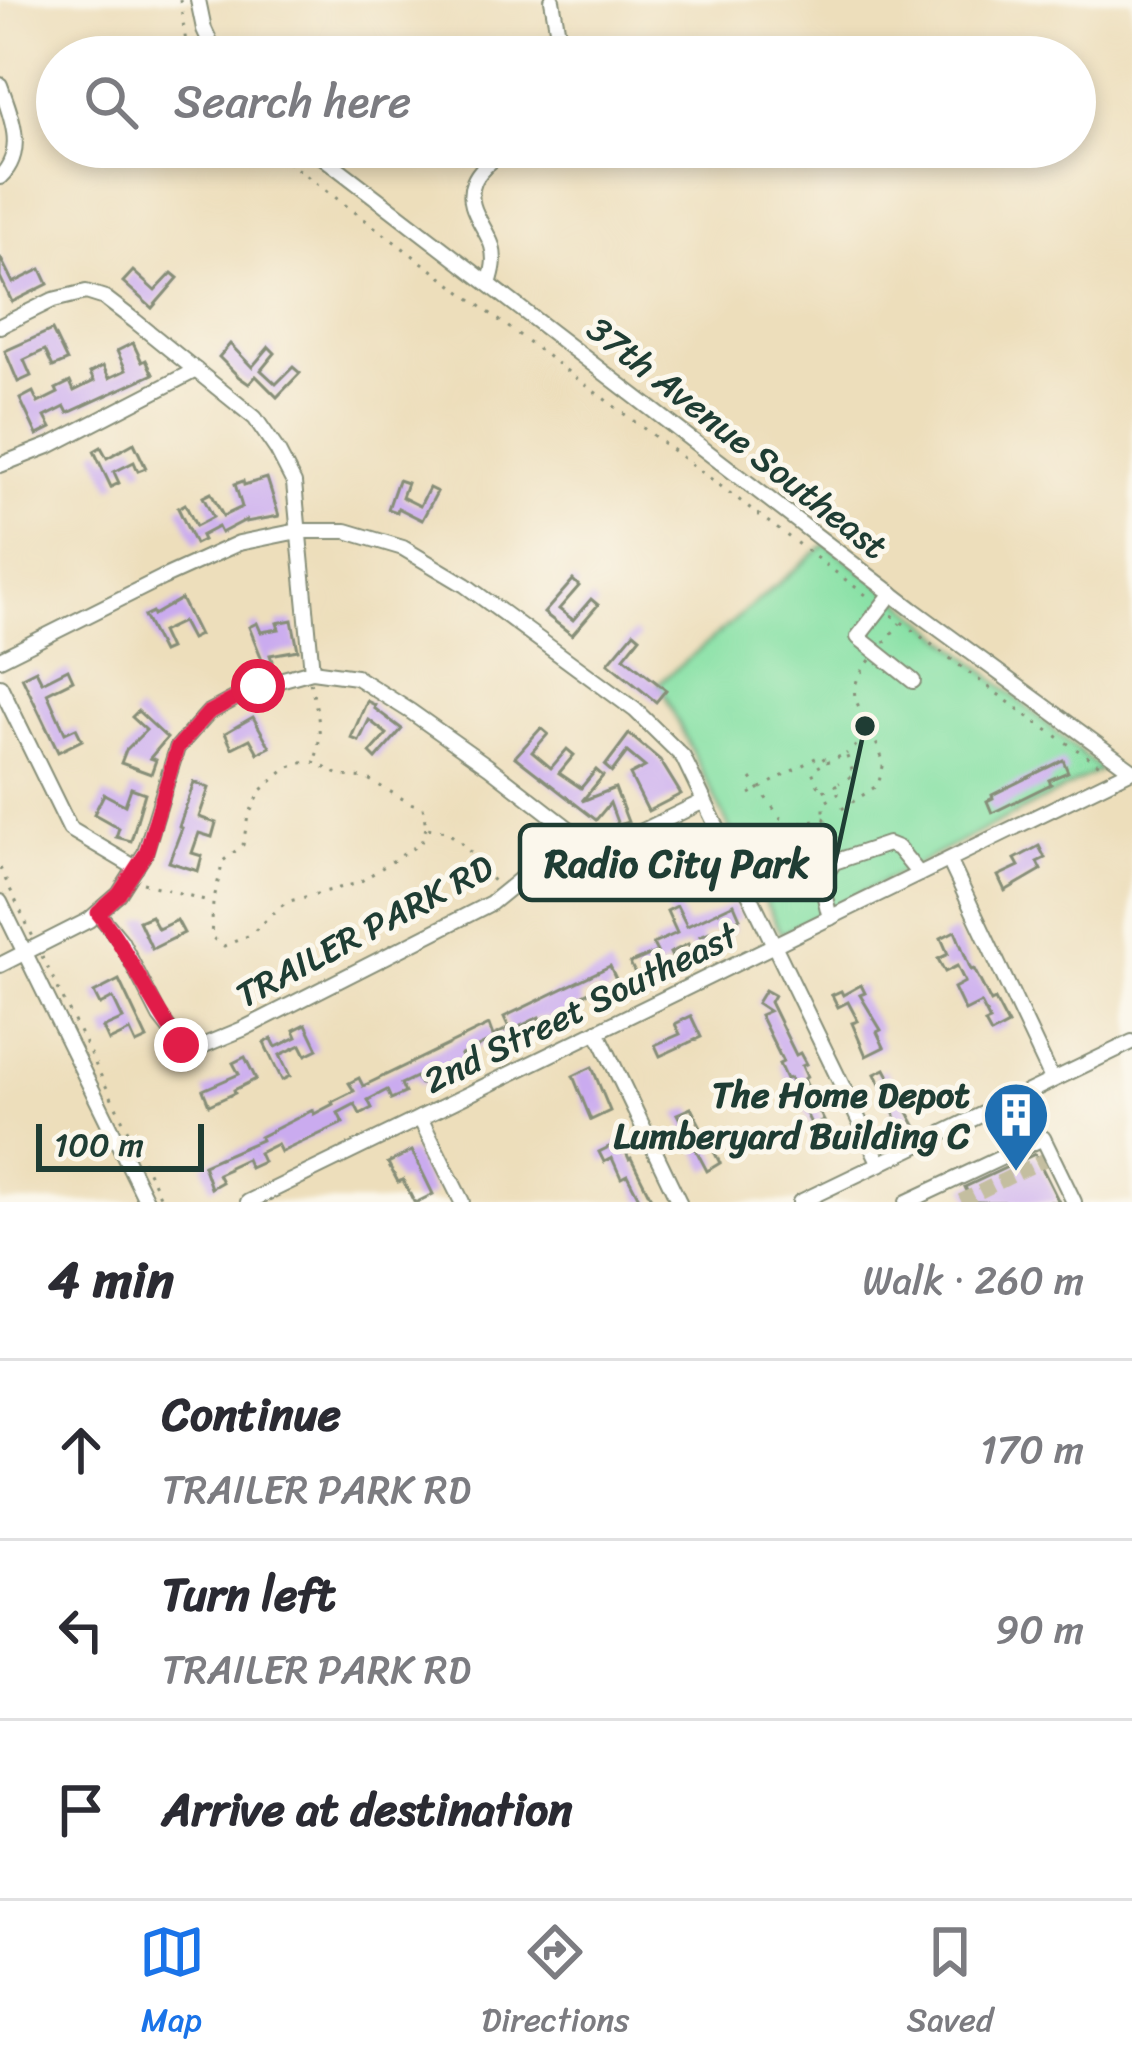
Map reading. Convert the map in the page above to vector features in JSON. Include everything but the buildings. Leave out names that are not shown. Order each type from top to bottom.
[{"type":"street","points":[[198,0],[207,36]]},
{"type":"street","points":[[552,0],[558,36]]},
{"type":"street","points":[[0,85],[16,144],[10,168],[0,177]]},
{"type":"street","name":"37th Avenue Southeast","points":[[337,168],[892,593],[1132,770]]},
{"type":"street","points":[[483,168],[472,184],[472,205],[492,244],[495,263],[489,284]]},
{"type":"street","points":[[0,326],[53,300],[86,292],[104,298],[255,418],[294,483],[311,676]]},
{"type":"street","points":[[0,466],[196,370]]},
{"type":"street","points":[[0,659],[239,543],[298,531],[346,531],[403,548],[465,585],[635,710],[683,757],[880,1164]]},
{"type":"street","points":[[892,593],[858,637],[913,681]]},
{"type":"street","points":[[0,965],[89,920],[139,875],[177,748],[208,713],[258,686],[311,676],[356,677],[489,767],[586,842],[618,844],[704,801]]},
{"type":"street","points":[[0,686],[70,829],[139,875]]},
{"type":"street","name":"2nd Street Southeast","points":[[248,1202],[1132,770]]},
{"type":"street","name":"TRAILER PARK RD","points":[[98,913],[121,941],[160,1016],[181,1045],[202,1046],[491,903],[534,868],[562,824]]},
{"type":"street","points":[[830,918],[821,881],[834,862],[888,844],[898,848],[919,874]]},
{"type":"street","points":[[949,860],[1052,1079]]},
{"type":"street","points":[[0,902],[31,950],[146,1202]]},
{"type":"street","points":[[598,1031],[679,1202]]},
{"type":"street","points":[[800,1202],[1132,1042]]},
{"type":"street","points":[[420,1118],[462,1202]]},
{"type":"street","points":[[912,1201],[1043,1138],[1074,1202]]},
{"type":"street","points":[[952,1183],[961,1201]]},
{"type":"path","points":[[179,0],[186,36]]},
{"type":"path","points":[[296,168],[1116,778]]},
{"type":"path","points":[[842,809],[878,785],[884,763],[853,693],[855,680],[901,621]]},
{"type":"path","points":[[311,676],[320,724],[314,762]]},
{"type":"path","points":[[846,754],[854,775],[821,792],[812,771],[846,754],[872,732]]},
{"type":"path","points":[[750,794],[821,755],[826,762]]},
{"type":"path","points":[[314,762],[341,776],[366,778],[423,807],[426,828],[422,843],[358,883],[286,902],[250,935],[224,946],[211,938],[223,861],[243,845],[248,816],[262,790],[287,768],[314,762]]},
{"type":"path","points":[[751,778],[786,825]]},
{"type":"path","points":[[838,784],[838,794],[824,803],[824,818],[851,856]]},
{"type":"path","points":[[758,875],[761,852],[786,825],[824,818]]},
{"type":"path","points":[[426,828],[446,831],[466,847],[499,889]]},
{"type":"path","points":[[0,868],[31,950],[163,1202]]},
{"type":"path","points":[[139,875],[214,903]]},
{"type":"green space","points":[[826,544],[892,593],[1101,770],[781,934],[659,683]]},
{"type":"tunnel","points":[[961,1201],[1052,1156]]},
{"type":"place","name":"Radio City Park","points":[[865,726]]},
{"type":"place","name":"The Home Depot Lumberyard Building C","points":[[1016,1174]]},
{"type":"route","points":[[181,1045],[160,1016],[121,941],[98,913],[119,894],[146,853],[177,748],[208,713],[258,686]]}]
